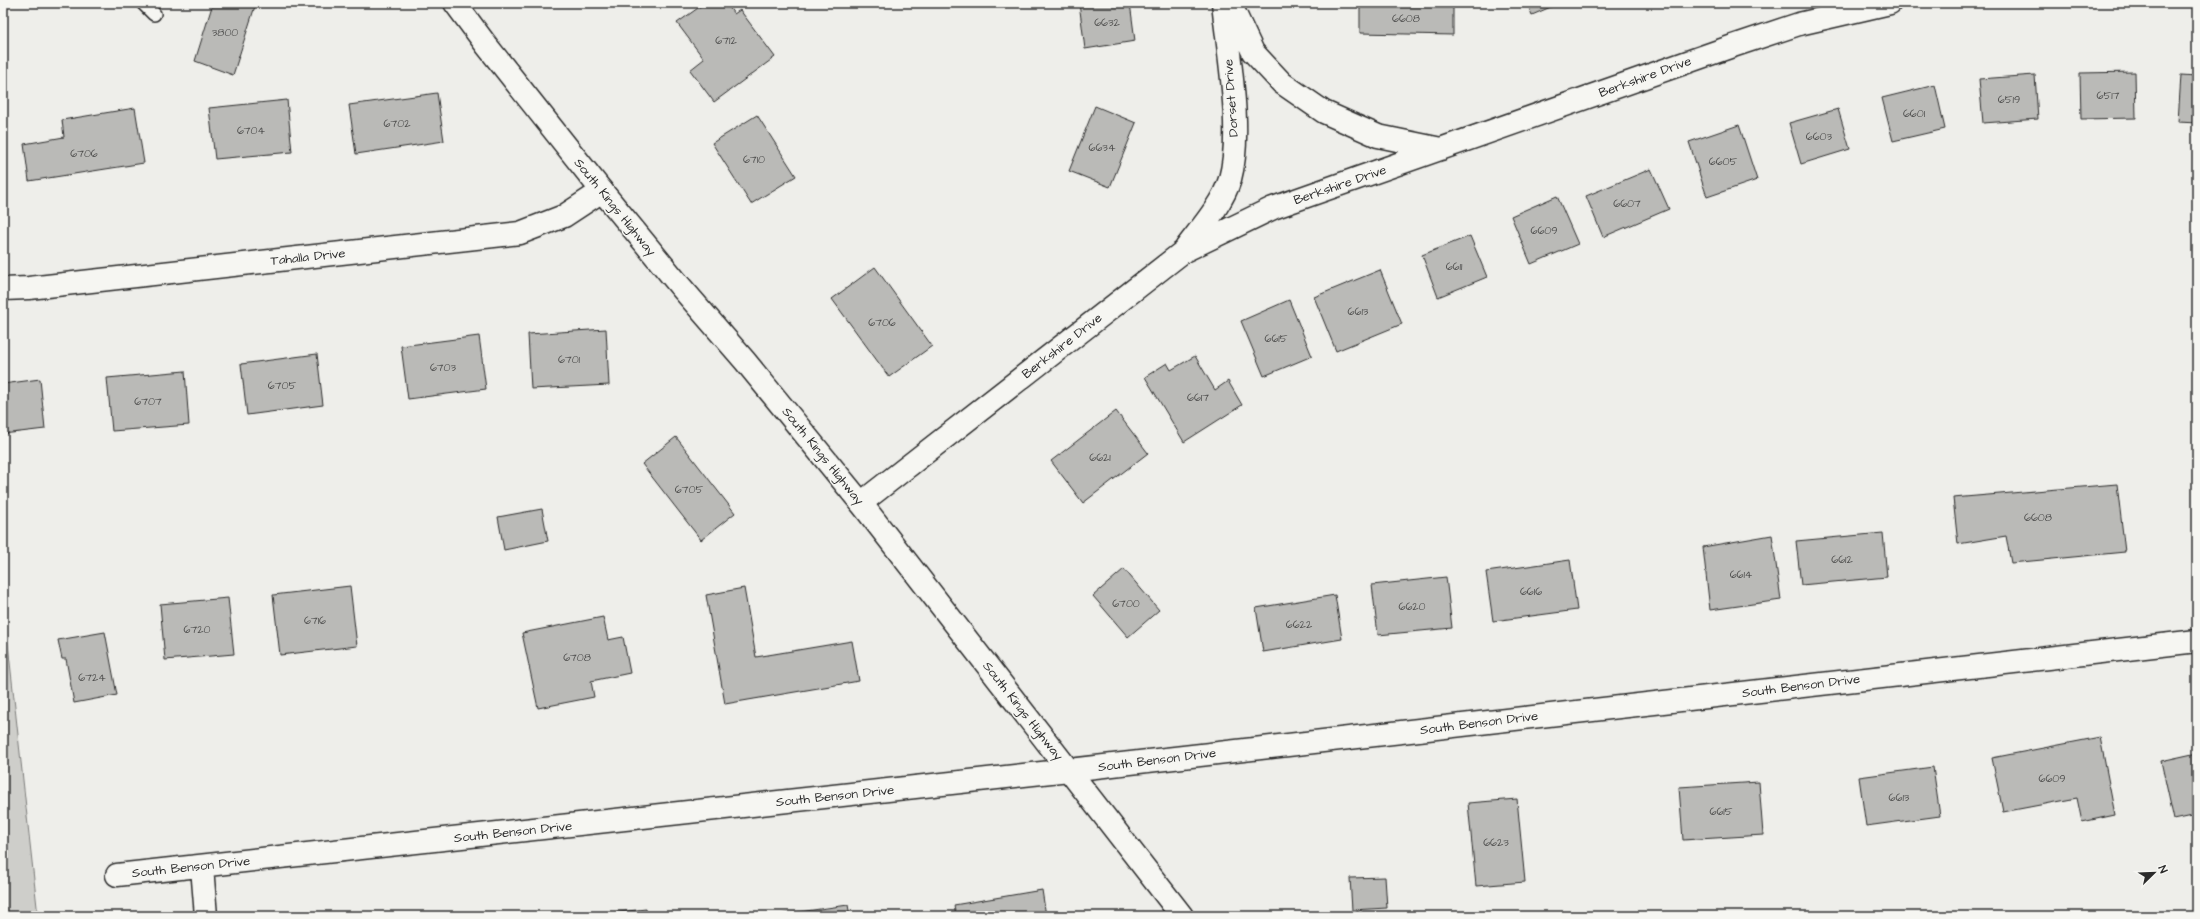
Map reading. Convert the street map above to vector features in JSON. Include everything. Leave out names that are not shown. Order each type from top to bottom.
[{"type":"street","name":"South Kings Highway","points":[[455,3],[487,46],[602,191],[680,286],[745,361],[861,503],[1182,916]]},
{"type":"street","name":"Dorset Drive","points":[[1184,251],[1214,210],[1230,179],[1236,135],[1223,3]]},
{"type":"street","name":"Dorset Drive","points":[[1230,3],[1253,52],[1282,83],[1324,112],[1378,136],[1441,149]]},
{"type":"street","name":"Berkshire Drive","points":[[861,503],[1184,251],[1273,208],[1730,47],[1799,24],[1890,3]]},
{"type":"street","name":"Tahalla Drive","points":[[3,289],[29,288],[520,233],[564,216],[602,191]]},
{"type":"street","name":"South Benson Drive","points":[[117,875],[1069,770],[2197,641]]},
{"type":"street","points":[[202,866],[206,916]]},
{"type":"lane","points":[[143,3],[154,14]]},
{"type":"shaded area","points":[[3,599],[38,916],[3,916]]},
{"type":"building","points":[[213,3],[256,3],[233,75],[195,61]]},
{"type":"building","points":[[705,3],[726,3],[734,14],[740,10],[775,57],[714,102],[690,70],[704,59],[677,23]]},
{"type":"building","points":[[1079,3],[1130,3],[1135,41],[1085,49]]},
{"type":"building","points":[[1360,3],[1453,3],[1453,35],[1360,33]]},
{"type":"building","points":[[1527,3],[1560,3],[1532,15]]},
{"type":"building","points":[[2135,72],[2136,118],[2081,119],[2080,73]]},
{"type":"building","points":[[2035,75],[2038,119],[1983,123],[1979,79]]},
{"type":"building","points":[[2181,75],[2197,76],[2197,123],[2178,122]]},
{"type":"building","points":[[1935,85],[1945,129],[1893,141],[1882,98]]},
{"type":"building","points":[[437,93],[444,141],[356,154],[349,105]]},
{"type":"building","points":[[287,100],[292,152],[215,159],[209,108]]},
{"type":"building","points":[[1095,106],[1136,123],[1110,187],[1069,171]]},
{"type":"building","points":[[135,108],[144,163],[29,181],[24,144],[64,137],[62,120]]},
{"type":"building","points":[[1838,109],[1850,149],[1801,164],[1789,123]]},
{"type":"building","points":[[757,115],[796,176],[751,204],[712,143]]},
{"type":"building","points":[[1739,125],[1757,180],[1707,197],[1689,142]]},
{"type":"building","points":[[1651,169],[1669,209],[1603,237],[1586,196]]},
{"type":"building","points":[[1557,196],[1578,244],[1531,264],[1511,216]]},
{"type":"building","points":[[1470,236],[1487,277],[1438,297],[1422,255]]},
{"type":"building","points":[[875,267],[932,346],[889,377],[832,299]]},
{"type":"building","points":[[1380,270],[1402,324],[1336,351],[1314,297]]},
{"type":"building","points":[[1289,300],[1312,356],[1264,376],[1241,321]]},
{"type":"building","points":[[606,329],[609,385],[531,389],[528,334]]},
{"type":"building","points":[[479,336],[486,389],[408,399],[401,346]]},
{"type":"building","points":[[317,354],[323,405],[247,415],[241,364]]},
{"type":"building","points":[[1195,356],[1215,390],[1228,381],[1242,405],[1184,442],[1145,377],[1167,363],[1171,370]]},
{"type":"building","points":[[185,371],[189,425],[112,431],[107,378]]},
{"type":"building","points":[[40,379],[45,429],[3,434],[3,384]]},
{"type":"building","points":[[1116,411],[1148,453],[1083,503],[1051,461]]},
{"type":"building","points":[[676,437],[735,513],[701,540],[642,464]]},
{"type":"building","points":[[2117,484],[2125,552],[2011,563],[2006,536],[1958,544],[1953,498]]},
{"type":"building","points":[[542,509],[548,541],[504,550],[498,517]]},
{"type":"building","points":[[1883,533],[1887,577],[1801,585],[1796,541]]},
{"type":"building","points":[[1772,535],[1781,600],[1710,610],[1703,547]]},
{"type":"building","points":[[1570,560],[1577,610],[1493,621],[1486,572]]},
{"type":"building","points":[[1124,569],[1159,610],[1128,637],[1093,596]]},
{"type":"building","points":[[1446,577],[1452,628],[1378,635],[1372,585]]},
{"type":"building","points":[[350,586],[357,646],[280,655],[273,595]]},
{"type":"building","points":[[744,588],[756,657],[852,641],[859,681],[725,704],[706,595]]},
{"type":"building","points":[[1335,595],[1342,639],[1263,652],[1256,608]]},
{"type":"building","points":[[228,598],[234,654],[165,660],[160,604]]},
{"type":"building","points":[[603,617],[608,640],[623,637],[630,673],[591,681],[594,697],[538,708],[522,633]]},
{"type":"building","points":[[105,632],[117,695],[74,703],[66,659],[62,659],[58,640]]},
{"type":"building","points":[[2100,737],[2115,815],[2082,822],[2077,798],[2003,812],[1992,758]]},
{"type":"building","points":[[2197,753],[2197,815],[2174,820],[2161,761]]},
{"type":"building","points":[[1933,767],[1940,816],[1866,826],[1859,777]]},
{"type":"building","points":[[1759,782],[1763,835],[1683,840],[1679,787]]},
{"type":"building","points":[[1517,799],[1525,882],[1476,886],[1468,803]]},
{"type":"building","points":[[1385,877],[1387,908],[1352,910],[1350,878]]},
{"type":"building","points":[[1042,890],[1046,916],[956,916],[954,905]]},
{"type":"building","points":[[848,905],[850,916],[771,916]]},
{"type":"building","points":[[646,909],[647,916],[582,916]]}]
